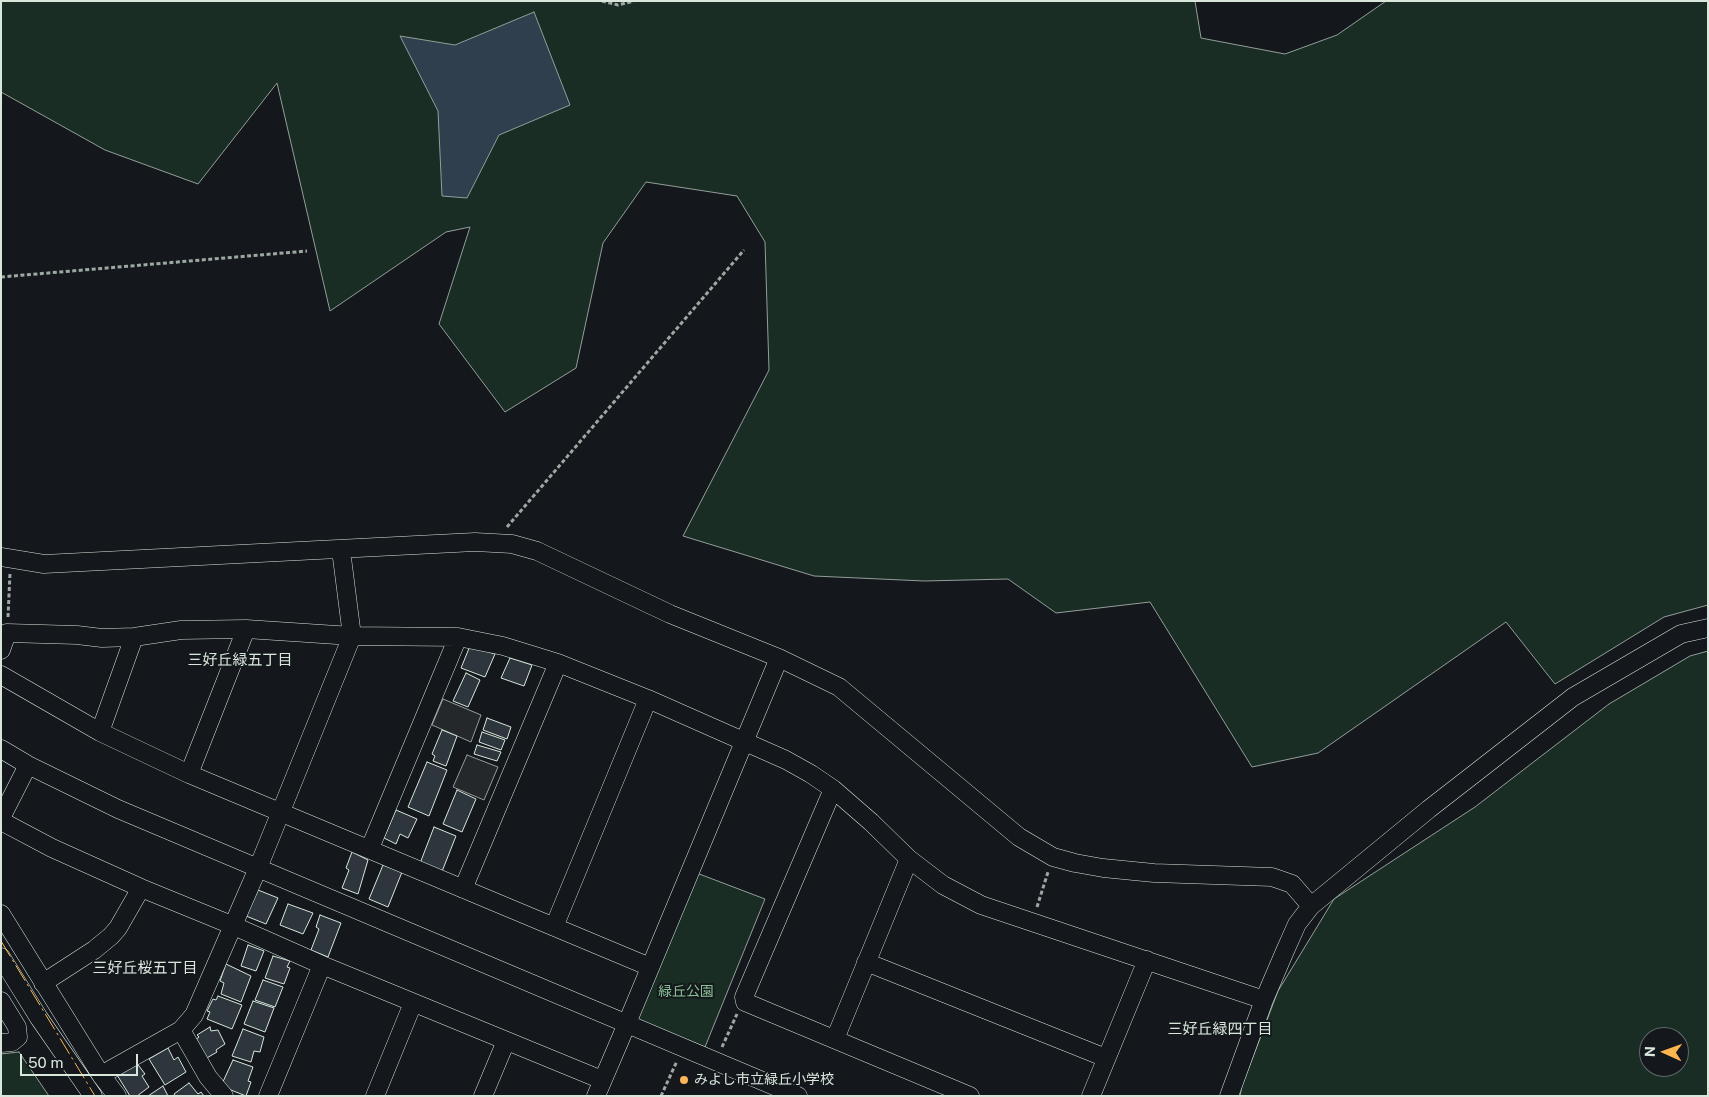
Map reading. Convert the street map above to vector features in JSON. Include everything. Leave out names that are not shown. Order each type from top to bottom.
[{"type":"street","points":[[6,558],[44,564],[494,543],[512,544],[537,551],[670,614],[779,658],[839,686],[1019,837],[1053,857],[1103,868],[1154,873],[1272,877],[1292,884],[1311,906]]},
{"type":"street","points":[[101,1075],[181,1030],[194,1015],[234,926],[352,636],[341,550]]},
{"type":"street","points":[[1229,1096],[1264,1000],[1297,924],[1311,906],[1429,809],[1573,697],[1681,634],[1708,628]]},
{"type":"street","points":[[1,650],[7,632],[77,634],[102,638],[134,637],[182,630],[246,630],[352,636],[458,637],[503,646],[558,663],[648,699],[786,760],[833,789],[909,859],[943,885],[981,905],[1264,1000]]},
{"type":"street","points":[[188,774],[246,630]]},
{"type":"street","points":[[100,732],[134,637]]},
{"type":"street","points":[[370,848],[458,637]]},
{"type":"street","points":[[28,765],[1,820],[52,848],[141,888],[506,1040],[599,1088],[779,658]]},
{"type":"street","points":[[463,888],[558,663]]},
{"type":"street","points":[[1,674],[100,732],[188,774],[370,848],[650,967]]},
{"type":"street","points":[[554,927],[648,699]]},
{"type":"street","points":[[1,749],[28,765],[118,809],[798,1096]]},
{"type":"street","points":[[833,789],[744,997],[745,1002],[970,1096]]},
{"type":"street","points":[[835,1039],[909,859]]},
{"type":"street","points":[[43,983],[94,950],[111,936],[118,928],[141,888]]},
{"type":"street","points":[[1,914],[101,1075],[117,1096]]},
{"type":"street","points":[[1,957],[39,1018],[93,1096]]},
{"type":"street","points":[[1091,1096],[1147,960]]},
{"type":"street","points":[[866,962],[1106,1058]]},
{"type":"street","points":[[268,1096],[322,965]]},
{"type":"street","points":[[1,1001],[17,1027],[18,1037],[12,1042],[1,1043]]},
{"type":"street","points":[[375,1096],[414,1003]]},
{"type":"street","points":[[181,1030],[208,1078],[224,1096]]},
{"type":"street","points":[[483,1096],[506,1040]]},
{"type":"path","points":[[602,1],[618,5],[634,1]]},
{"type":"path","points":[[494,543],[744,250]]},
{"type":"path","points":[[1,277],[307,251]]},
{"type":"path","points":[[6,558],[7,632]]},
{"type":"path","points":[[1032,922],[1053,857]]},
{"type":"path","points":[[716,1061],[741,1006],[745,1002]]},
{"type":"path","points":[[661,1096],[683,1047]]},
{"type":"green space","points":[[1,1],[1195,1],[1201,38],[1285,54],[1337,35],[1386,1],[1708,1],[1708,605],[1664,617],[1555,684],[1506,622],[1318,753],[1252,767],[1150,602],[1056,613],[1008,579],[924,581],[814,576],[683,536],[769,370],[765,242],[737,196],[646,182],[603,243],[576,368],[505,412],[439,324],[470,227],[446,232],[330,311],[277,83],[198,184],[105,150],[1,92]]},
{"type":"green space","points":[[1708,651],[1708,1096],[1240,1096],[1242,1086],[1278,991],[1334,899],[1475,807],[1609,704],[1690,656]]},
{"type":"green space","name":"緑丘公園","points":[[694,872],[765,899],[705,1047],[632,1018]]},
{"type":"green space","points":[[19,1052],[49,1096],[1,1096],[1,1054]]},
{"type":"shaded area","points":[[443,699],[481,715],[471,742],[432,725]]},
{"type":"shaded area","points":[[467,755],[498,767],[484,800],[453,787]]},
{"type":"water","points":[[534,12],[570,105],[499,135],[467,198],[442,196],[438,111],[400,36],[455,45]]},
{"type":"building","points":[[470,646],[495,654],[485,677],[461,668]]},
{"type":"building","points":[[510,658],[532,665],[524,686],[501,678]]},
{"type":"building","points":[[466,673],[480,680],[468,707],[453,701]]},
{"type":"building","points":[[487,718],[511,727],[507,739],[483,730]]},
{"type":"building","points":[[442,730],[457,736],[446,766],[433,761],[435,756],[432,754]]},
{"type":"building","points":[[482,732],[505,740],[501,750],[479,742]]},
{"type":"building","points":[[477,745],[501,752],[497,761],[474,754]]},
{"type":"building","points":[[427,762],[447,770],[429,816],[408,807]]},
{"type":"building","points":[[457,790],[476,799],[462,832],[443,824]]},
{"type":"building","points":[[396,810],[417,819],[408,838],[400,834],[396,844],[384,838]]},
{"type":"building","points":[[434,827],[456,836],[441,874],[419,866]]},
{"type":"building","points":[[352,852],[368,860],[358,894],[342,888],[349,870],[346,868]]},
{"type":"building","points":[[383,865],[402,872],[388,907],[369,899]]},
{"type":"building","points":[[258,890],[278,898],[266,924],[246,916]]},
{"type":"building","points":[[288,904],[313,913],[303,934],[280,925]]},
{"type":"building","points":[[320,915],[341,923],[328,957],[311,950],[319,929],[316,927]]},
{"type":"building","points":[[248,945],[264,951],[256,971],[241,966]]},
{"type":"building","points":[[273,956],[290,961],[287,967],[290,968],[284,984],[265,978]]},
{"type":"building","points":[[226,964],[251,976],[241,1002],[221,994],[224,983],[220,981]]},
{"type":"building","points":[[263,980],[283,987],[275,1007],[255,1000]]},
{"type":"building","points":[[218,996],[242,1005],[232,1029],[207,1019],[210,1012],[207,1011],[213,999],[216,1000]]},
{"type":"building","points":[[253,1001],[274,1008],[265,1032],[244,1024]]},
{"type":"building","points":[[210,1027],[211,1031],[218,1030],[225,1044],[216,1050],[217,1052],[205,1059],[194,1041],[199,1037],[197,1035]]},
{"type":"building","points":[[243,1029],[264,1037],[260,1052],[254,1051],[251,1062],[232,1056]]},
{"type":"building","points":[[168,1048],[174,1060],[178,1057],[186,1072],[165,1085],[149,1059]]},
{"type":"building","points":[[233,1060],[253,1067],[248,1081],[251,1082],[246,1096],[221,1086]]},
{"type":"building","points":[[136,1062],[145,1074],[142,1076],[149,1087],[137,1096],[130,1096],[117,1075]]},
{"type":"building","points":[[189,1083],[198,1094],[201,1092],[204,1096],[175,1096],[174,1094]]},
{"type":"building","points":[[163,1086],[168,1096],[148,1096]]},
{"type":"power","points":[[1,941],[95,1096]]},
{"type":"place","name":"みよし市立緑丘小学校","points":[[684,1080]]},
{"type":"district","name":"三好丘緑五丁目","points":[[240,660]]},
{"type":"district","name":"三好丘桜五丁目","points":[[145,968]]},
{"type":"district","name":"三好丘緑四丁目","points":[[1220,1029]]}]
